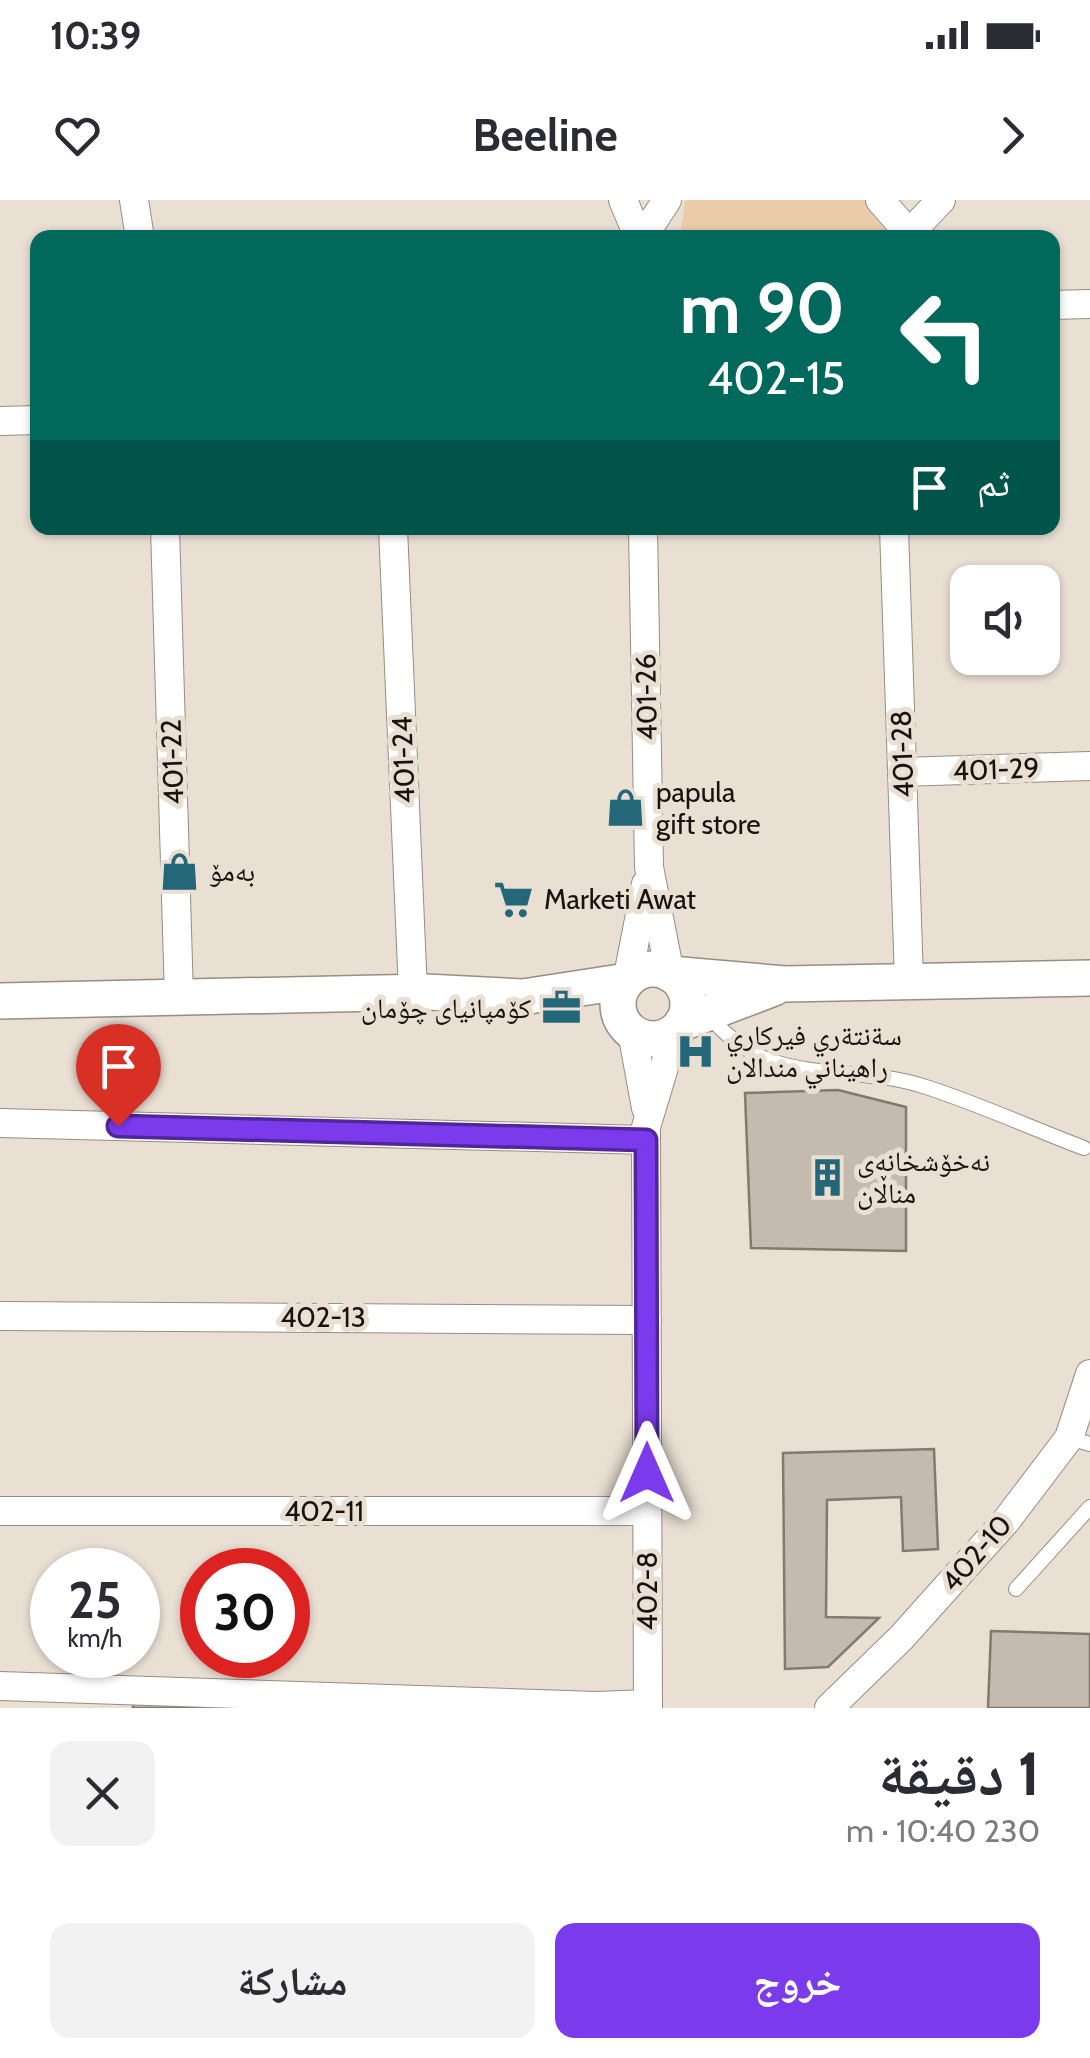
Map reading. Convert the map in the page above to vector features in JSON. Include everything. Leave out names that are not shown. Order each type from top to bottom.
[{"type":"street","points":[[134,200],[139,230]]},
{"type":"street","points":[[623,200],[637,230]]},
{"type":"street","points":[[646,230],[667,200]]},
{"type":"street","points":[[880,200],[903,230]]},
{"type":"street","points":[[910,230],[941,200]]},
{"type":"street","points":[[1060,305],[1090,304]]},
{"type":"street","points":[[0,422],[30,420]]},
{"type":"street","name":"401-22","points":[[164,535],[179,997]]},
{"type":"street","name":"401-24","points":[[392,535],[413,992]]},
{"type":"street","name":"401-26","points":[[642,535],[649,868]]},
{"type":"street","name":"401-28","points":[[894,535],[909,981]]},
{"type":"street","name":"401-29","points":[[902,772],[1090,766]]},
{"type":"street","points":[[647,1128],[688,1023],[686,990],[670,974],[649,868]]},
{"type":"street","points":[[647,1128],[628,1028],[618,1002],[627,981],[649,868]]},
{"type":"street","points":[[0,1001],[413,992],[523,996],[627,981],[647,970],[785,984],[1090,978]]},
{"type":"street","points":[[523,996],[654,1039],[785,984]]},
{"type":"street","points":[[0,1123],[647,1128]]},
{"type":"street","name":"402-8","points":[[647,1128],[648,1706]]},
{"type":"street","name":"402-13","points":[[0,1316],[647,1320]]},
{"type":"street","name":"402-10","points":[[829,1708],[901,1638],[1079,1441],[1090,1374]]},
{"type":"street","name":"402-11","points":[[0,1511],[647,1511]]},
{"type":"street","points":[[0,1686],[297,1700],[648,1706]]},
{"type":"lane","points":[[688,1023],[724,1035],[762,1060],[819,1074],[883,1075],[926,1086],[1084,1148]]},
{"type":"lane","points":[[1016,1589],[1090,1507]]},
{"type":"shaded area","points":[[685,200],[873,200],[894,230],[681,230]]},
{"type":"building","name":"نەخۆشخانەی مناڵان","points":[[838,1090],[906,1107],[906,1251],[751,1248],[745,1093]]},
{"type":"building","points":[[934,1449],[938,1549],[903,1551],[901,1497],[827,1500],[826,1617],[879,1618],[828,1667],[785,1669],[783,1453]]},
{"type":"building","points":[[991,1631],[1090,1634],[1090,1708],[988,1708]]},
{"type":"building","points":[[133,1699],[282,1708],[133,1708]]},
{"type":"place","name":"papula gift store","points":[[626,808]]},
{"type":"place","name":"بەمۆ","points":[[179,871]]},
{"type":"place","name":"Marketi Awat","points":[[514,899]]},
{"type":"place","name":"کۆمپانیای چۆمان","points":[[561,1008]]},
{"type":"place","name":"سةنتةري فيركاري راهيناني مندالان","points":[[696,1051]]},
{"type":"place","name":"نەخۆشخانەی مناڵان","points":[[827,1177]]},
{"type":"route","points":[[118,1126],[646,1140],[647,1473]]}]
